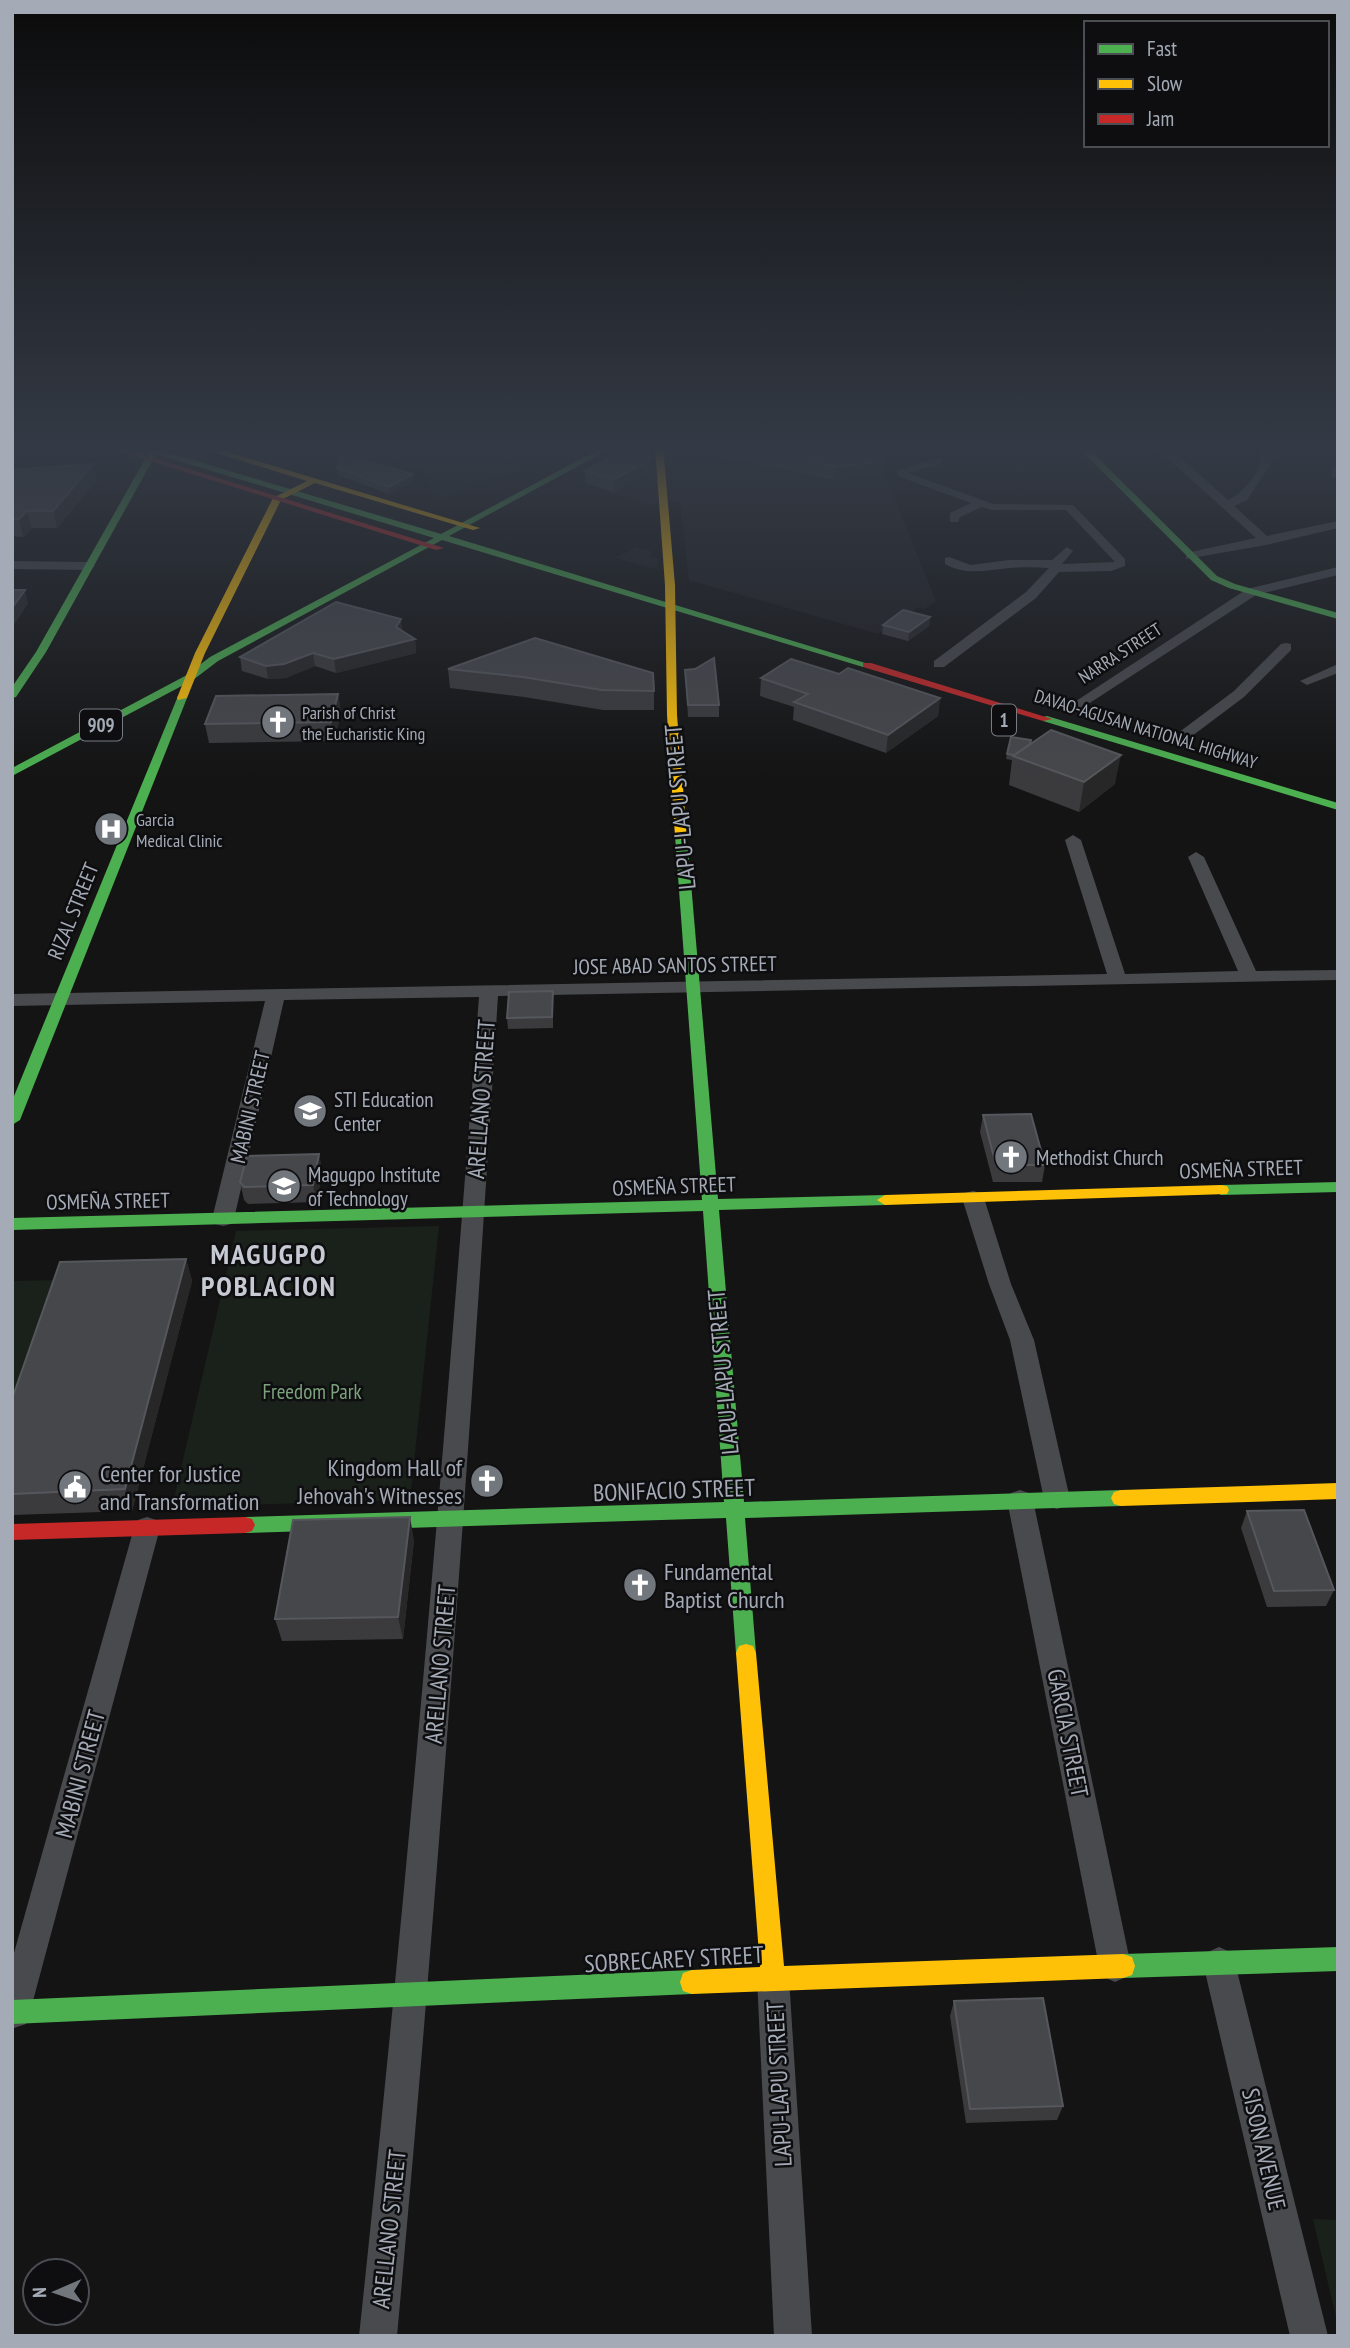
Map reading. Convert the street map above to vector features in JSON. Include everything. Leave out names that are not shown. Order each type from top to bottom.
[{"type":"main road","points":[[15,688],[94,556]]},
{"type":"main road","name":"RIZAL STREET","points":[[12,1120],[189,678],[250,556]]},
{"type":"main road","name":"909","points":[[12,773],[189,678],[214,659],[417,556]]},
{"type":"main road","name":"DAVAO-AGUSAN NATIONAL HIGHWAY","points":[[507,556],[670,618],[1338,822]]},
{"type":"main road","name":"DAVAO-AGUSAN NATIONAL HIGHWAY","points":[[514,556],[928,670],[1338,807]]},
{"type":"main road","name":"DAVAO-AGUSAN NATIONAL HIGHWAY","points":[[538,556],[928,670],[1338,796]]},
{"type":"main road","name":"LAPU-LAPU STREET","points":[[668,556],[672,715],[709,1206],[773,1978]]},
{"type":"main road","points":[[1190,556],[1213,578],[1338,616]]},
{"type":"main road","name":"DAVAO-AGUSAN NATIONAL HIGHWAY","points":[[928,670],[965,672]]},
{"type":"main road","name":"DAVAO-AGUSAN NATIONAL HIGHWAY","points":[[1071,703],[1103,713]]},
{"type":"main road","name":"DAVAO-AGUSAN NATIONAL HIGHWAY","points":[[1176,734],[1209,744]]},
{"type":"main road","name":"OSMEÑA STREET","points":[[12,1224],[1338,1187]]},
{"type":"main road","name":"BONIFACIO STREET","points":[[12,1532],[735,1512],[1338,1491]]},
{"type":"main road","name":"SOBRECAREY STREET","points":[[13,2014],[773,1978],[1338,1959]]},
{"type":"street","points":[[928,670],[1031,595],[1064,556]]},
{"type":"street","points":[[949,561],[962,568],[975,570],[1009,564],[1111,567],[1119,566],[1121,562],[1115,556]]},
{"type":"street","points":[[12,565],[89,566]]},
{"type":"street","name":"NARRA STREET","points":[[1071,703],[1252,592],[1338,571]]},
{"type":"street","points":[[1176,734],[1239,694],[1286,647]]},
{"type":"street","points":[[1307,681],[1338,668]]},
{"type":"street","points":[[1073,839],[1117,977]]},
{"type":"street","points":[[1196,857],[1249,975]]},
{"type":"street","name":"JOSE ABAD SANTOS STREET","points":[[12,1000],[694,989],[1117,977],[1338,975]]},
{"type":"street","name":"ARELLANO STREET","points":[[378,2336],[412,1993],[452,1520],[489,991]]},
{"type":"street","name":"MABINI STREET","points":[[223,1219],[276,995]]},
{"type":"street","points":[[973,1198],[1021,1340],[1057,1499]]},
{"type":"street","name":"GARCIA STREET","points":[[1020,1500],[1115,1966]]},
{"type":"street","name":"MABINI STREET","points":[[13,2014],[147,1528]]},
{"type":"street","name":"SISON AVENUE","points":[[1219,1963],[1309,2336]]},
{"type":"street","name":"LAPU-LAPU STREET","points":[[773,1978],[793,2336]]},
{"type":"shaded area","points":[[649,556],[659,559],[656,569],[615,558]]},
{"type":"shaded area","points":[[686,556],[918,556],[936,601],[924,609],[918,607],[878,634],[689,580]]},
{"type":"green space","name":"Freedom Park","points":[[439,1226],[410,1500],[172,1507],[236,1231]]},
{"type":"green space","points":[[64,1280],[12,1433],[12,1281]]},
{"type":"green space","points":[[1313,2219],[1338,2220],[1338,2326]]},
{"type":"building","points":[[12,590],[25,590],[12,608]]},
{"type":"building","points":[[336,602],[401,619],[396,627],[415,639],[334,659],[313,653],[284,664],[266,666],[240,657]]},
{"type":"building","points":[[903,610],[930,617],[909,632],[883,625]]},
{"type":"building","points":[[535,638],[653,673],[654,691],[602,690],[523,677],[448,669]]},
{"type":"building","points":[[714,658],[719,705],[688,705],[685,670],[695,669]]},
{"type":"building","points":[[791,659],[839,674],[848,668],[940,698],[888,735],[794,702],[808,694],[761,678]]},
{"type":"building","points":[[338,694],[331,722],[205,724],[216,696]]},
{"type":"building","points":[[1051,730],[1121,755],[1084,782],[1013,756]]},
{"type":"building","points":[[1011,737],[1031,740],[1030,744],[1014,755],[1007,754]]},
{"type":"building","points":[[553,991],[552,1017],[507,1018],[509,992]]},
{"type":"building","points":[[1031,1114],[1045,1165],[996,1165],[983,1115]]},
{"type":"building","points":[[319,1154],[313,1185],[244,1187],[240,1182],[247,1156]]},
{"type":"building","points":[[186,1259],[125,1489],[12,1494],[12,1399],[60,1262]]},
{"type":"building","points":[[1304,1510],[1334,1590],[1274,1591],[1247,1511]]},
{"type":"building","points":[[410,1517],[398,1617],[275,1619],[293,1520]]},
{"type":"building","points":[[1043,1998],[1063,2106],[970,2109],[954,2001]]},
{"type":"traffic: fast","points":[[12,695],[41,652],[94,556]]},
{"type":"traffic: fast","points":[[12,773],[189,678],[214,659],[407,556]]},
{"type":"traffic: fast","points":[[503,556],[867,665]]},
{"type":"traffic: fast","points":[[1191,556],[1214,578],[1232,586],[1338,616]]},
{"type":"traffic: fast","points":[[12,1120],[182,698]]},
{"type":"traffic: fast","points":[[1047,719],[1338,807]]},
{"type":"traffic: fast","points":[[681,836],[746,1653]]},
{"type":"traffic: fast","points":[[1221,1190],[1338,1187]]},
{"type":"traffic: fast","points":[[12,1224],[885,1200]]},
{"type":"traffic: fast","points":[[245,1525],[1121,1498]]},
{"type":"traffic: fast","points":[[1123,1966],[1338,1959]]},
{"type":"traffic: fast","points":[[12,2012],[692,1982]]},
{"type":"traffic: slow","points":[[182,698],[200,653],[248,556]]},
{"type":"traffic: slow","points":[[668,556],[672,715],[681,836]]},
{"type":"traffic: slow","points":[[885,1200],[1221,1190]]},
{"type":"traffic: slow","points":[[1121,1498],[1338,1491]]},
{"type":"traffic: slow","points":[[746,1653],[773,1978]]},
{"type":"traffic: slow","points":[[692,1982],[1123,1966]]},
{"type":"traffic: jam","points":[[867,665],[1047,719]]},
{"type":"traffic: jam","points":[[12,1532],[245,1525]]},
{"type":"place","name":"Parish of Christ the Eucharistic King","points":[[278,722]]},
{"type":"place","name":"Garcia Medical Clinic","points":[[111,829]]},
{"type":"place","name":"STI Education Center","points":[[310,1111]]},
{"type":"place","name":"Methodist Church","points":[[1011,1157]]},
{"type":"place","name":"Magugpo Institute of Technology","points":[[284,1186]]},
{"type":"place","name":"Kingdom Hall of Jehovah's Witnesses","points":[[487,1481]]},
{"type":"place","name":"Center for Justice and Transformation","points":[[75,1487]]},
{"type":"place","name":"Fundamental Baptist Church","points":[[640,1585]]},
{"type":"district","name":"MAGUGPO POBLACION","points":[[269,1269]]}]
